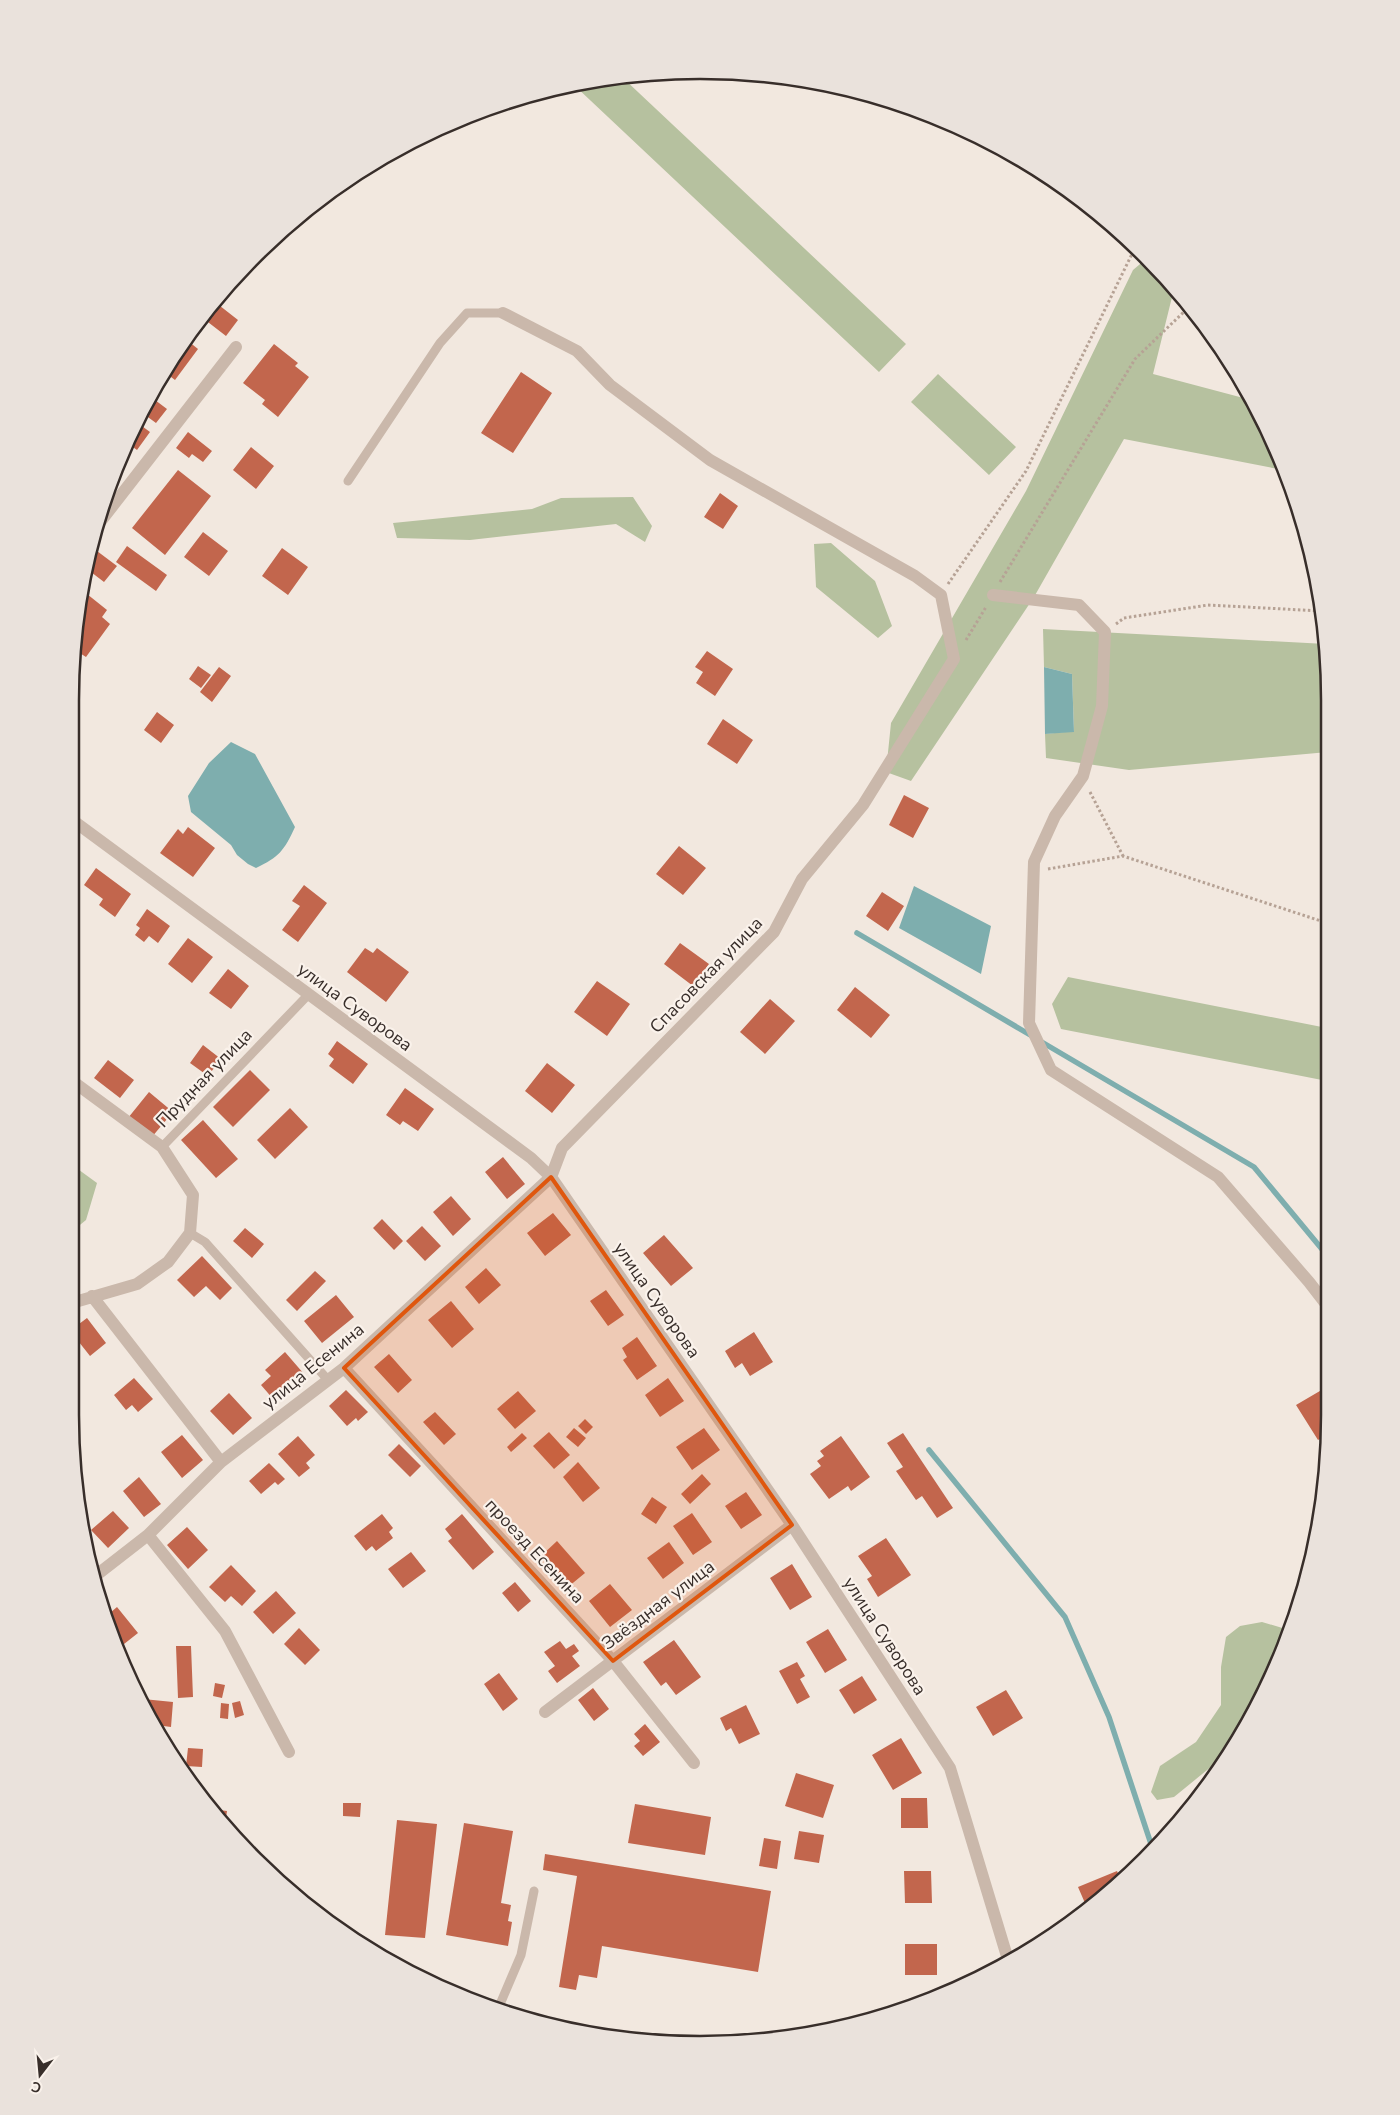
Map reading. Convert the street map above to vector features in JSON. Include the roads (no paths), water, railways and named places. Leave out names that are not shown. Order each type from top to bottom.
[{"type":"street","name":"Спасовская улица","points":[[503,313],[577,351],[610,385],[710,460],[915,576],[941,595],[954,659],[863,805],[802,879],[774,932],[562,1148],[551,1177]]},
{"type":"street","points":[[109,511],[236,347]]},
{"type":"street","points":[[992,595],[1079,604],[1105,632],[1102,706],[1083,776],[1055,816],[1034,862],[1029,1023],[1051,1070],[1218,1177],[1321,1298]]},
{"type":"street","name":"улица Суворова","points":[[79,825],[531,1158],[551,1177],[792,1525],[950,1768],[1007,1955]]},
{"type":"street","points":[[79,1085],[162,1148]]},
{"type":"street","name":"Прудная улица","points":[[162,1148],[193,1195],[190,1234]]},
{"type":"street","name":"улица Есенина","points":[[99,1573],[148,1535],[221,1462],[344,1368],[551,1177]]},
{"type":"street","points":[[79,1301],[137,1284],[168,1262],[190,1234]]},
{"type":"street","points":[[92,1296],[221,1462]]},
{"type":"street","name":"проезд Есенина","points":[[344,1368],[613,1661],[694,1763]]},
{"type":"street","name":"Звёздная улица","points":[[545,1712],[792,1525]]},
{"type":"street","points":[[148,1535],[225,1631],[289,1752]]},
{"type":"lane","points":[[348,481],[440,342],[467,313],[503,313]]},
{"type":"lane","name":"Прудная улица","points":[[162,1148],[308,995]]},
{"type":"lane","points":[[190,1234],[205,1242],[328,1380]]},
{"type":"lane","points":[[500,2003],[521,1955],[534,1891]]},
{"type":"water","points":[[1044,667],[1072,674],[1074,732],[1045,734]]},
{"type":"water","points":[[231,742],[255,754],[295,827],[276,857],[256,868],[237,855],[231,845],[191,812],[188,796],[209,763]]},
{"type":"water","points":[[914,886],[991,926],[981,974],[899,928]]},
{"type":"waterway","points":[[857,933],[1032,1036]]},
{"type":"waterway","points":[[1040,1041],[1254,1167],[1321,1248]]},
{"type":"waterway","points":[[929,1450],[1065,1617],[1109,1717],[1150,1842]]}]
